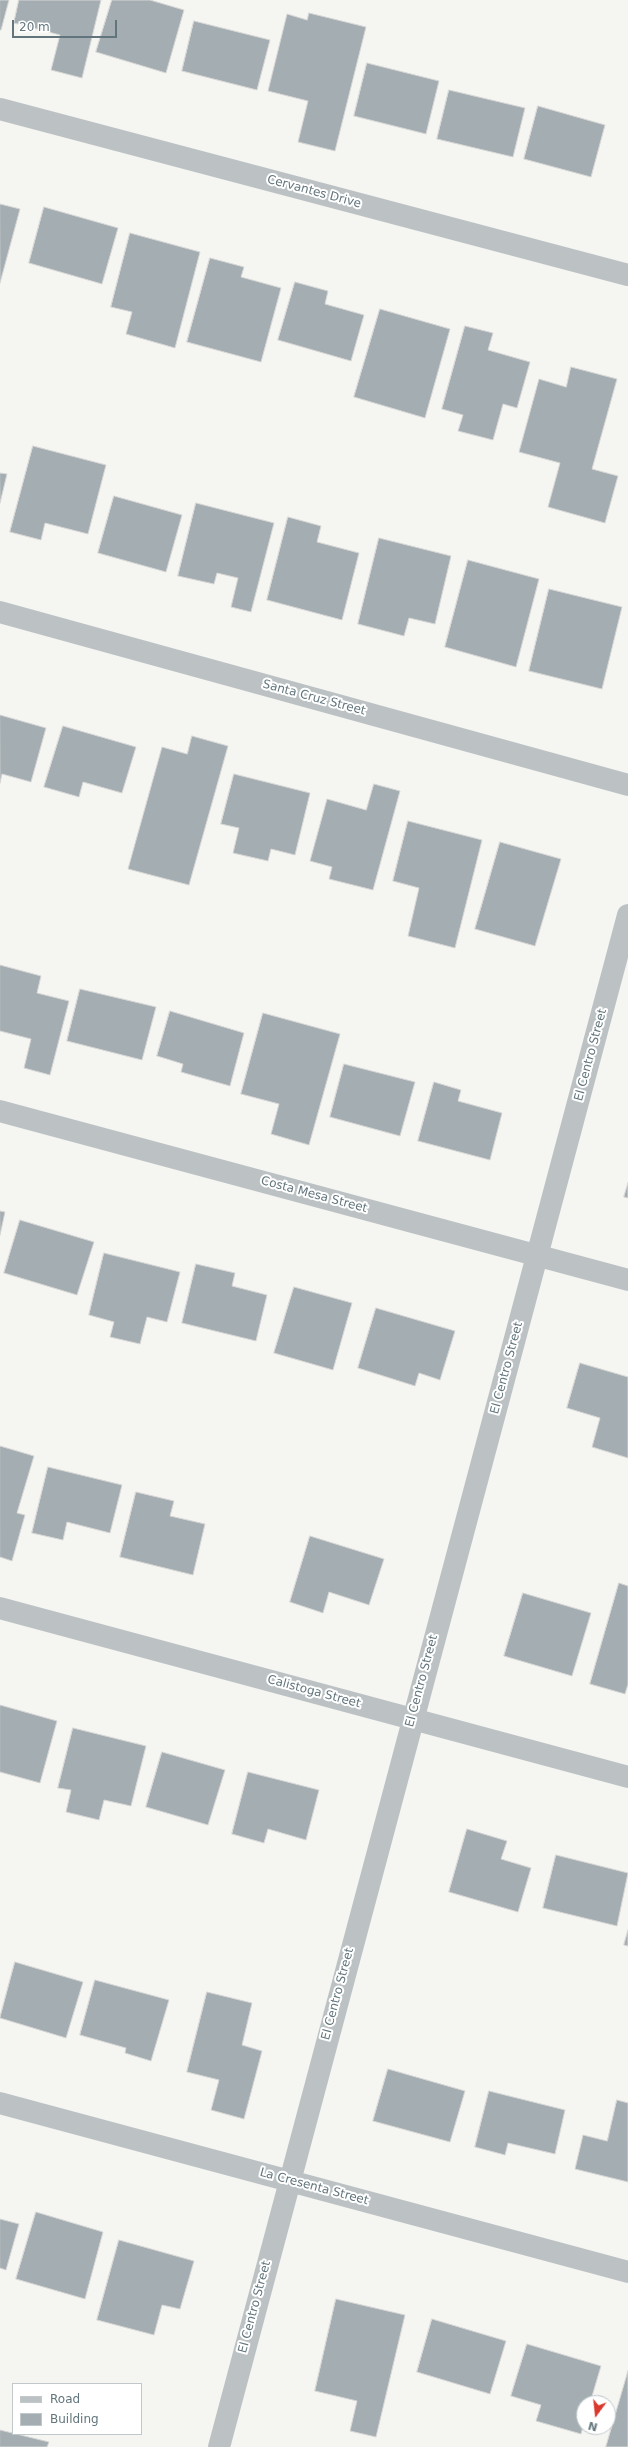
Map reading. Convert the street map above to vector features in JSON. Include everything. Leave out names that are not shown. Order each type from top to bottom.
[{"type":"street","name":"Cervantes Drive","points":[[0,109],[628,275]]},
{"type":"street","name":"Santa Cruz Street","points":[[0,612],[628,785]]},
{"type":"street","name":"El Centro Street","points":[[219,2447],[288,2180],[538,1256],[628,915]]},
{"type":"street","name":"Costa Mesa Street","points":[[0,1111],[628,1280]]},
{"type":"street","name":"Calistoga Street","points":[[0,1608],[628,1777]]},
{"type":"street","name":"La Cresenta Street","points":[[0,2103],[628,2272]]},
{"type":"building","points":[[0,0],[9,0],[1,30],[0,30]]},
{"type":"building","points":[[19,0],[101,0],[82,78],[51,70],[60,35],[14,23]]},
{"type":"building","points":[[112,0],[150,0],[184,10],[166,73],[96,52]]},
{"type":"building","points":[[309,13],[366,27],[335,151],[298,142],[308,101],[268,91],[287,14],[307,20]]},
{"type":"building","points":[[194,21],[270,40],[257,90],[182,71]]},
{"type":"building","points":[[367,63],[439,81],[426,134],[354,116]]},
{"type":"building","points":[[449,90],[525,108],[513,157],[437,139]]},
{"type":"building","points":[[538,106],[605,125],[591,177],[524,159]]},
{"type":"building","points":[[0,204],[20,209],[0,283]]},
{"type":"building","points":[[44,207],[118,228],[102,284],[29,263]]},
{"type":"building","points":[[130,233],[200,252],[175,348],[126,334],[132,312],[111,307]]},
{"type":"building","points":[[210,258],[244,267],[241,277],[281,288],[261,362],[187,342]]},
{"type":"building","points":[[295,282],[328,291],[325,304],[364,315],[351,361],[278,340]]},
{"type":"building","points":[[380,309],[450,329],[425,418],[354,397]]},
{"type":"building","points":[[465,326],[493,333],[488,350],[530,362],[517,408],[503,404],[493,440],[458,431],[463,415],[442,409]]},
{"type":"building","points":[[571,367],[617,379],[592,469],[618,476],[605,523],[548,507],[560,463],[519,452],[539,379],[566,387]]},
{"type":"building","points":[[33,446],[106,465],[88,534],[45,523],[41,540],[10,532]]},
{"type":"building","points":[[0,473],[7,474],[0,503]]},
{"type":"building","points":[[114,496],[182,515],[166,572],[98,553]]},
{"type":"building","points":[[196,503],[274,523],[251,612],[231,607],[238,578],[217,573],[214,584],[178,576]]},
{"type":"building","points":[[288,517],[321,526],[317,542],[359,553],[342,620],[267,600]]},
{"type":"building","points":[[379,538],[451,556],[435,624],[409,618],[404,636],[358,624]]},
{"type":"building","points":[[468,560],[539,579],[516,667],[445,647]]},
{"type":"building","points":[[549,589],[622,607],[602,689],[529,671]]},
{"type":"building","points":[[0,715],[46,728],[31,782],[2,774],[0,783]]},
{"type":"building","points":[[63,726],[136,747],[122,793],[83,782],[79,797],[44,787]]},
{"type":"building","points":[[192,736],[228,746],[189,885],[128,869],[162,747],[187,754]]},
{"type":"building","points":[[234,774],[310,793],[295,855],[271,849],[268,861],[233,853],[239,828],[221,824]]},
{"type":"building","points":[[374,784],[400,791],[373,890],[329,879],[332,867],[310,861],[327,799],[366,810]]},
{"type":"building","points":[[408,821],[482,840],[455,948],[408,936],[419,888],[393,881]]},
{"type":"building","points":[[500,842],[561,859],[535,946],[475,929]]},
{"type":"building","points":[[0,965],[41,976],[37,993],[69,1001],[50,1075],[24,1068],[31,1039],[0,1031]]},
{"type":"building","points":[[80,989],[156,1007],[142,1060],[67,1041]]},
{"type":"building","points":[[170,1011],[244,1033],[230,1086],[181,1072],[183,1064],[157,1056]]},
{"type":"building","points":[[263,1013],[340,1034],[309,1145],[271,1134],[279,1104],[241,1094]]},
{"type":"building","points":[[344,1064],[415,1082],[400,1136],[330,1117]]},
{"type":"building","points":[[434,1082],[461,1090],[458,1101],[502,1113],[490,1160],[418,1141]]},
{"type":"building","points":[[628,1183],[628,1198],[624,1197]]},
{"type":"building","points":[[0,1211],[5,1212],[0,1235]]},
{"type":"building","points":[[20,1220],[94,1242],[77,1295],[4,1273]]},
{"type":"building","points":[[104,1253],[180,1272],[167,1322],[147,1317],[140,1344],[110,1337],[114,1322],[89,1315]]},
{"type":"building","points":[[196,1264],[235,1273],[232,1286],[267,1295],[256,1341],[182,1323]]},
{"type":"building","points":[[294,1287],[352,1303],[333,1370],[274,1353]]},
{"type":"building","points":[[376,1308],[455,1331],[440,1380],[419,1373],[415,1386],[358,1368]]},
{"type":"building","points":[[580,1363],[628,1377],[628,1458],[592,1447],[600,1418],[567,1408]]},
{"type":"building","points":[[0,1446],[34,1456],[17,1513],[25,1515],[12,1561],[0,1557]]},
{"type":"building","points":[[48,1467],[122,1485],[110,1533],[67,1522],[63,1540],[32,1533]]},
{"type":"building","points":[[136,1492],[174,1501],[170,1516],[205,1524],[193,1575],[120,1557]]},
{"type":"building","points":[[310,1536],[384,1559],[369,1605],[329,1592],[323,1613],[290,1602]]},
{"type":"building","points":[[619,1583],[628,1586],[628,1684],[625,1694],[590,1684]]},
{"type":"building","points":[[523,1593],[591,1613],[572,1676],[504,1656]]},
{"type":"building","points":[[0,1705],[57,1721],[40,1783],[0,1772]]},
{"type":"building","points":[[73,1728],[146,1746],[131,1806],[104,1800],[99,1820],[66,1812],[71,1790],[58,1788]]},
{"type":"building","points":[[162,1752],[225,1770],[208,1825],[146,1807]]},
{"type":"building","points":[[248,1772],[319,1790],[306,1840],[268,1829],[264,1843],[232,1834]]},
{"type":"building","points":[[467,1829],[507,1841],[501,1859],[531,1868],[518,1912],[449,1892]]},
{"type":"building","points":[[556,1855],[628,1873],[617,1926],[543,1908]]},
{"type":"building","points":[[628,1930],[628,1946],[624,1945]]},
{"type":"building","points":[[15,1962],[83,1982],[66,2038],[0,2018]]},
{"type":"building","points":[[95,1980],[169,2000],[151,2061],[125,2053],[126,2048],[80,2035]]},
{"type":"building","points":[[207,1992],[252,2003],[242,2045],[262,2051],[244,2119],[211,2110],[219,2080],[187,2072]]},
{"type":"building","points":[[388,2069],[465,2091],[450,2142],[373,2121]]},
{"type":"building","points":[[489,2091],[565,2110],[555,2154],[508,2143],[505,2155],[475,2147]]},
{"type":"building","points":[[617,2100],[628,2103],[628,2182],[575,2169],[583,2135],[607,2141]]},
{"type":"building","points":[[36,2212],[103,2232],[85,2299],[16,2279]]},
{"type":"building","points":[[0,2219],[19,2224],[6,2270],[0,2268]]},
{"type":"building","points":[[119,2240],[194,2261],[180,2309],[162,2305],[154,2335],[97,2320]]},
{"type":"building","points":[[336,2299],[405,2315],[376,2437],[350,2431],[357,2401],[315,2391]]},
{"type":"building","points":[[432,2319],[506,2341],[490,2394],[417,2372]]},
{"type":"building","points":[[527,2344],[601,2366],[592,2395],[576,2395],[576,2433],[536,2421],[541,2405],[511,2396]]},
{"type":"building","points":[[628,2371],[628,2447],[606,2447],[609,2435],[616,2435],[616,2412]]},
{"type":"building","points":[[0,2430],[12,2433],[12,2435],[20,2435],[49,2442],[47,2447],[0,2447]]}]
